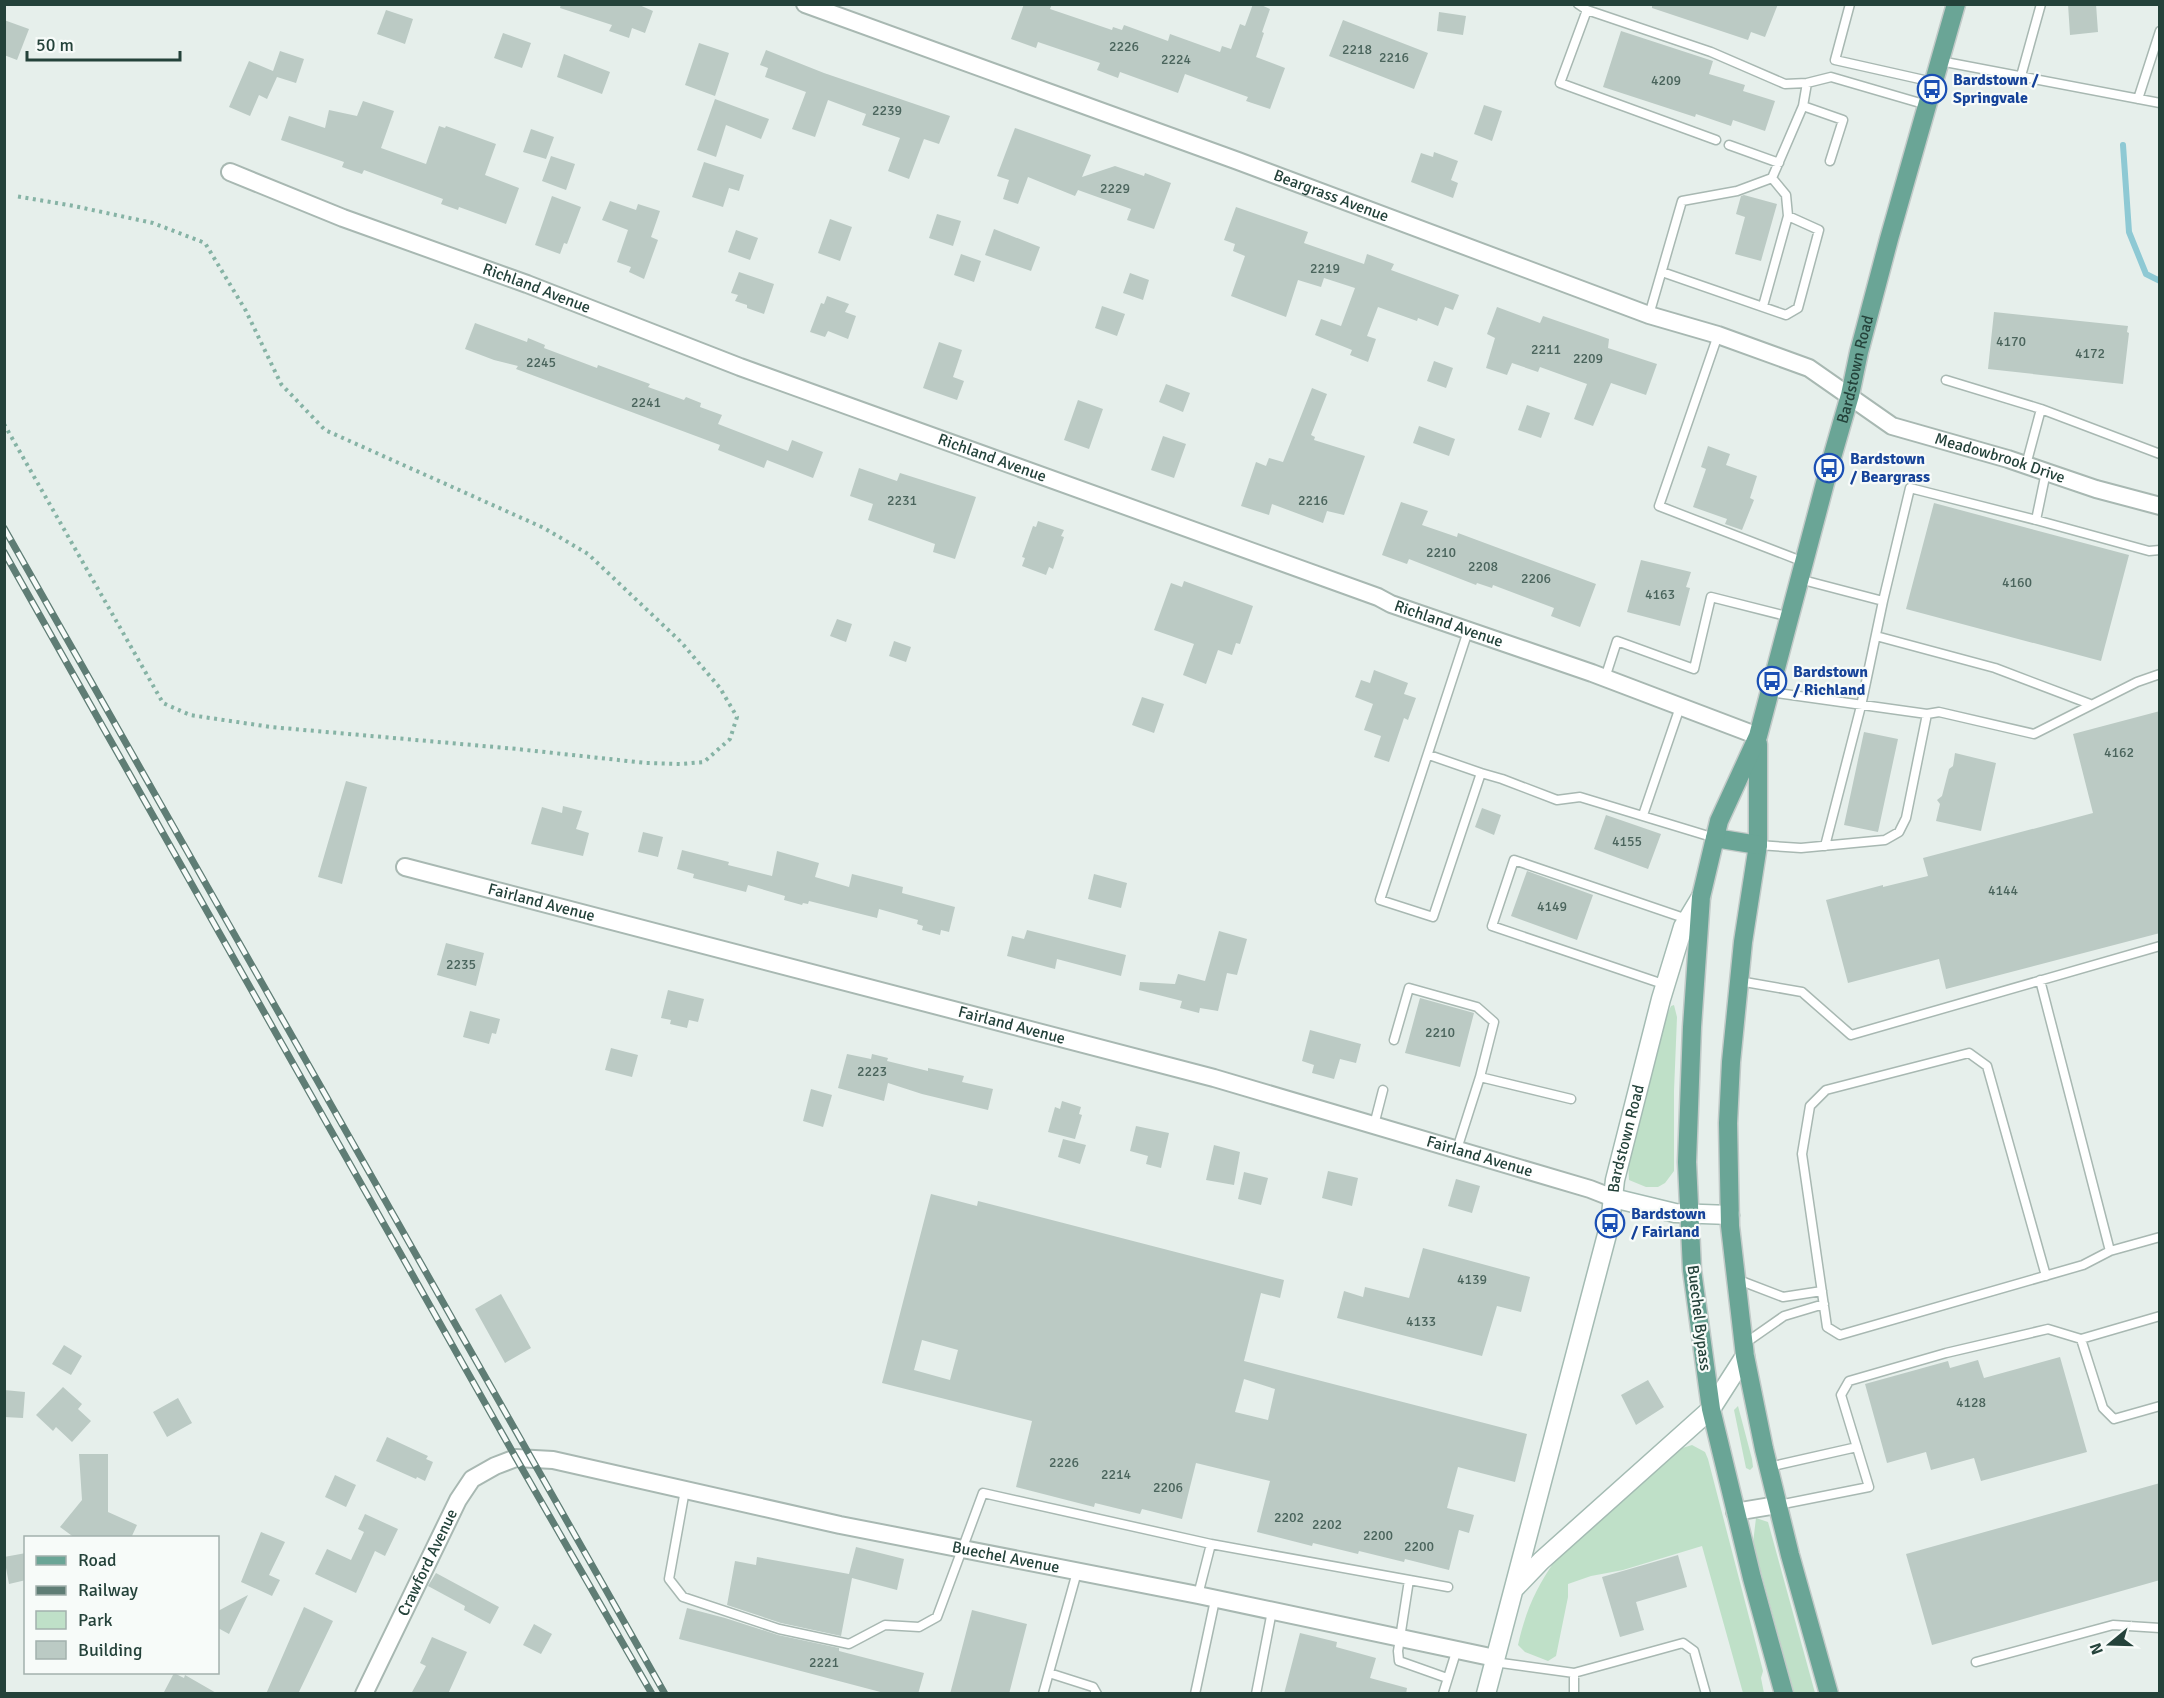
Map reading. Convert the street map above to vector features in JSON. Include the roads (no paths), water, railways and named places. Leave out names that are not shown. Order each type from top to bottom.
[{"type":"main road","name":"Bardstown Road","points":[[1486,1694],[1610,1223],[1615,1180],[1666,985],[1683,927],[1701,897],[1719,821],[1758,736],[1850,395],[1865,330],[1956,4]]},
{"type":"main road","name":"Bardstown Road","points":[[1730,1215],[1728,1123],[1731,1062],[1738,981],[1758,845],[1758,736]]},
{"type":"main road","points":[[1714,838],[1758,845]]},
{"type":"main road","name":"Buechel Bypass","points":[[1701,897],[1687,1162],[1692,1270],[1711,1409],[1735,1512],[1784,1694]]},
{"type":"main road","points":[[1613,1198],[1675,1213],[1730,1215],[1745,1350],[1768,1467],[1829,1694]]},
{"type":"main road","name":"Bardstown Road","points":[[1515,1588],[1541,1561],[1711,1409],[1745,1350]]},
{"type":"street","name":"Beargrass Avenue","points":[[805,4],[1238,161],[1649,315],[1809,368],[1850,395]]},
{"type":"street","name":"Richland Avenue","points":[[230,172],[343,218],[527,284],[740,367],[1468,632],[1605,678],[1758,736]]},
{"type":"street","name":"Meadowbrook Drive","points":[[1850,395],[1892,426],[2026,465],[2096,489],[2160,506]]},
{"type":"street","name":"Fairland Avenue","points":[[405,867],[1214,1078],[1457,1149],[1613,1198]]},
{"type":"street","name":"Buechel Avenue","points":[[516,1458],[554,1460],[840,1525],[1198,1595],[1457,1649],[1495,1660]]},
{"type":"street","name":"Crawford Avenue","points":[[364,1694],[458,1500],[472,1479],[495,1466],[516,1458]]},
{"type":"street","points":[[1735,1512],[1778,1505]]},
{"type":"lane","points":[[1578,4],[1587,10],[1711,52],[1785,84],[1807,83],[1831,77],[1928,105]]},
{"type":"lane","points":[[1831,77],[1850,4]]},
{"type":"lane","points":[[2022,76],[2041,4]]},
{"type":"lane","points":[[1587,10],[1560,83],[1716,140]]},
{"type":"lane","points":[[2138,99],[2160,31]]},
{"type":"lane","points":[[1835,60],[1934,82]]},
{"type":"lane","points":[[1940,61],[2160,103]]},
{"type":"lane","points":[[1649,315],[1682,201],[1737,191],[1772,178],[1803,106],[1807,83]]},
{"type":"lane","points":[[1803,106],[1843,120],[1830,161]]},
{"type":"lane","points":[[1729,145],[1779,163]]},
{"type":"lane","points":[[1763,306],[1788,216],[1786,195],[1772,178]]},
{"type":"lane","points":[[1662,272],[1786,315],[1798,308],[1819,230],[1788,216]]},
{"type":"lane","points":[[1718,336],[1659,506],[1802,571],[1883,601]]},
{"type":"lane","points":[[1946,380],[2041,409],[2160,454]]},
{"type":"lane","points":[[2026,465],[2041,409]]},
{"type":"lane","points":[[2036,520],[2046,472]]},
{"type":"lane","points":[[1825,846],[1861,706],[1910,488],[2149,551],[2160,550]]},
{"type":"lane","points":[[1605,678],[1617,641],[1694,669],[1711,597],[1790,617]]},
{"type":"lane","points":[[1468,632],[1380,900],[1433,917],[1481,772]]},
{"type":"lane","points":[[1876,636],[1995,668],[2090,704]]},
{"type":"lane","points":[[1770,692],[1927,714],[1939,712],[2034,734],[2090,704],[2160,674]]},
{"type":"lane","points":[[1643,815],[1680,707]]},
{"type":"lane","points":[[1758,845],[1800,848],[1825,846],[1884,840],[1899,832],[1906,818],[1927,714]]},
{"type":"lane","points":[[1429,755],[1557,800],[1580,797],[1714,838]]},
{"type":"lane","points":[[1666,985],[1492,926],[1514,860],[1688,919]]},
{"type":"lane","points":[[1738,981],[1802,992],[1851,1035],[2160,946]]},
{"type":"lane","points":[[2040,980],[2110,1251]]},
{"type":"lane","points":[[1394,1040],[1409,988],[1477,1006],[1494,1022],[1457,1149]]},
{"type":"lane","points":[[2046,1276],[1988,1066],[1969,1053],[1826,1090],[1810,1106],[1802,1154],[1827,1327],[1840,1335],[2046,1276],[2083,1265],[2110,1251],[2160,1237]]},
{"type":"lane","points":[[1479,1077],[1571,1099]]},
{"type":"lane","points":[[1374,1125],[1383,1090]]},
{"type":"lane","points":[[1736,1279],[1783,1298],[1822,1291]]},
{"type":"lane","points":[[1745,1350],[1784,1316],[1824,1305]]},
{"type":"lane","points":[[1778,1505],[1869,1486],[1841,1395],[1849,1381],[1946,1353],[2048,1329],[2081,1339],[2160,1316]]},
{"type":"lane","points":[[2081,1339],[2103,1408],[2114,1419],[2160,1406]]},
{"type":"lane","points":[[1768,1467],[1857,1447]]},
{"type":"lane","points":[[685,1490],[669,1579],[683,1597],[779,1629],[849,1644],[885,1625],[919,1627],[937,1617],[983,1493],[1211,1544],[1448,1587]]},
{"type":"lane","points":[[1198,1595],[1211,1544]]},
{"type":"lane","points":[[1043,1694],[1077,1572]]},
{"type":"lane","points":[[1409,1580],[1400,1638],[1399,1661],[1447,1678]]},
{"type":"lane","points":[[1195,1694],[1215,1600]]},
{"type":"lane","points":[[1256,1694],[1272,1611]]},
{"type":"lane","points":[[1976,1662],[2114,1624],[2160,1628]]},
{"type":"lane","points":[[1495,1660],[1574,1673],[1683,1643],[1694,1651],[1706,1694]]},
{"type":"lane","points":[[1443,1694],[1457,1649]]},
{"type":"lane","points":[[1049,1673],[1093,1687],[1098,1694]]},
{"type":"lane","points":[[1574,1673],[1574,1694]]},
{"type":"waterway","points":[[2123,145],[2129,232],[2146,274],[2160,281]]},
{"type":"railway","points":[[4,528],[665,1694]]},
{"type":"railway","points":[[4,552],[516,1458],[652,1694]]},
{"type":"place","name":"Bardstown / Springvale","points":[[1932,89]]},
{"type":"place","name":"Bardstown / Beargrass","points":[[1829,468]]},
{"type":"place","name":"Bardstown / Richland","points":[[1772,681]]},
{"type":"place","name":"Bardstown / Fairland","points":[[1610,1223]]}]
